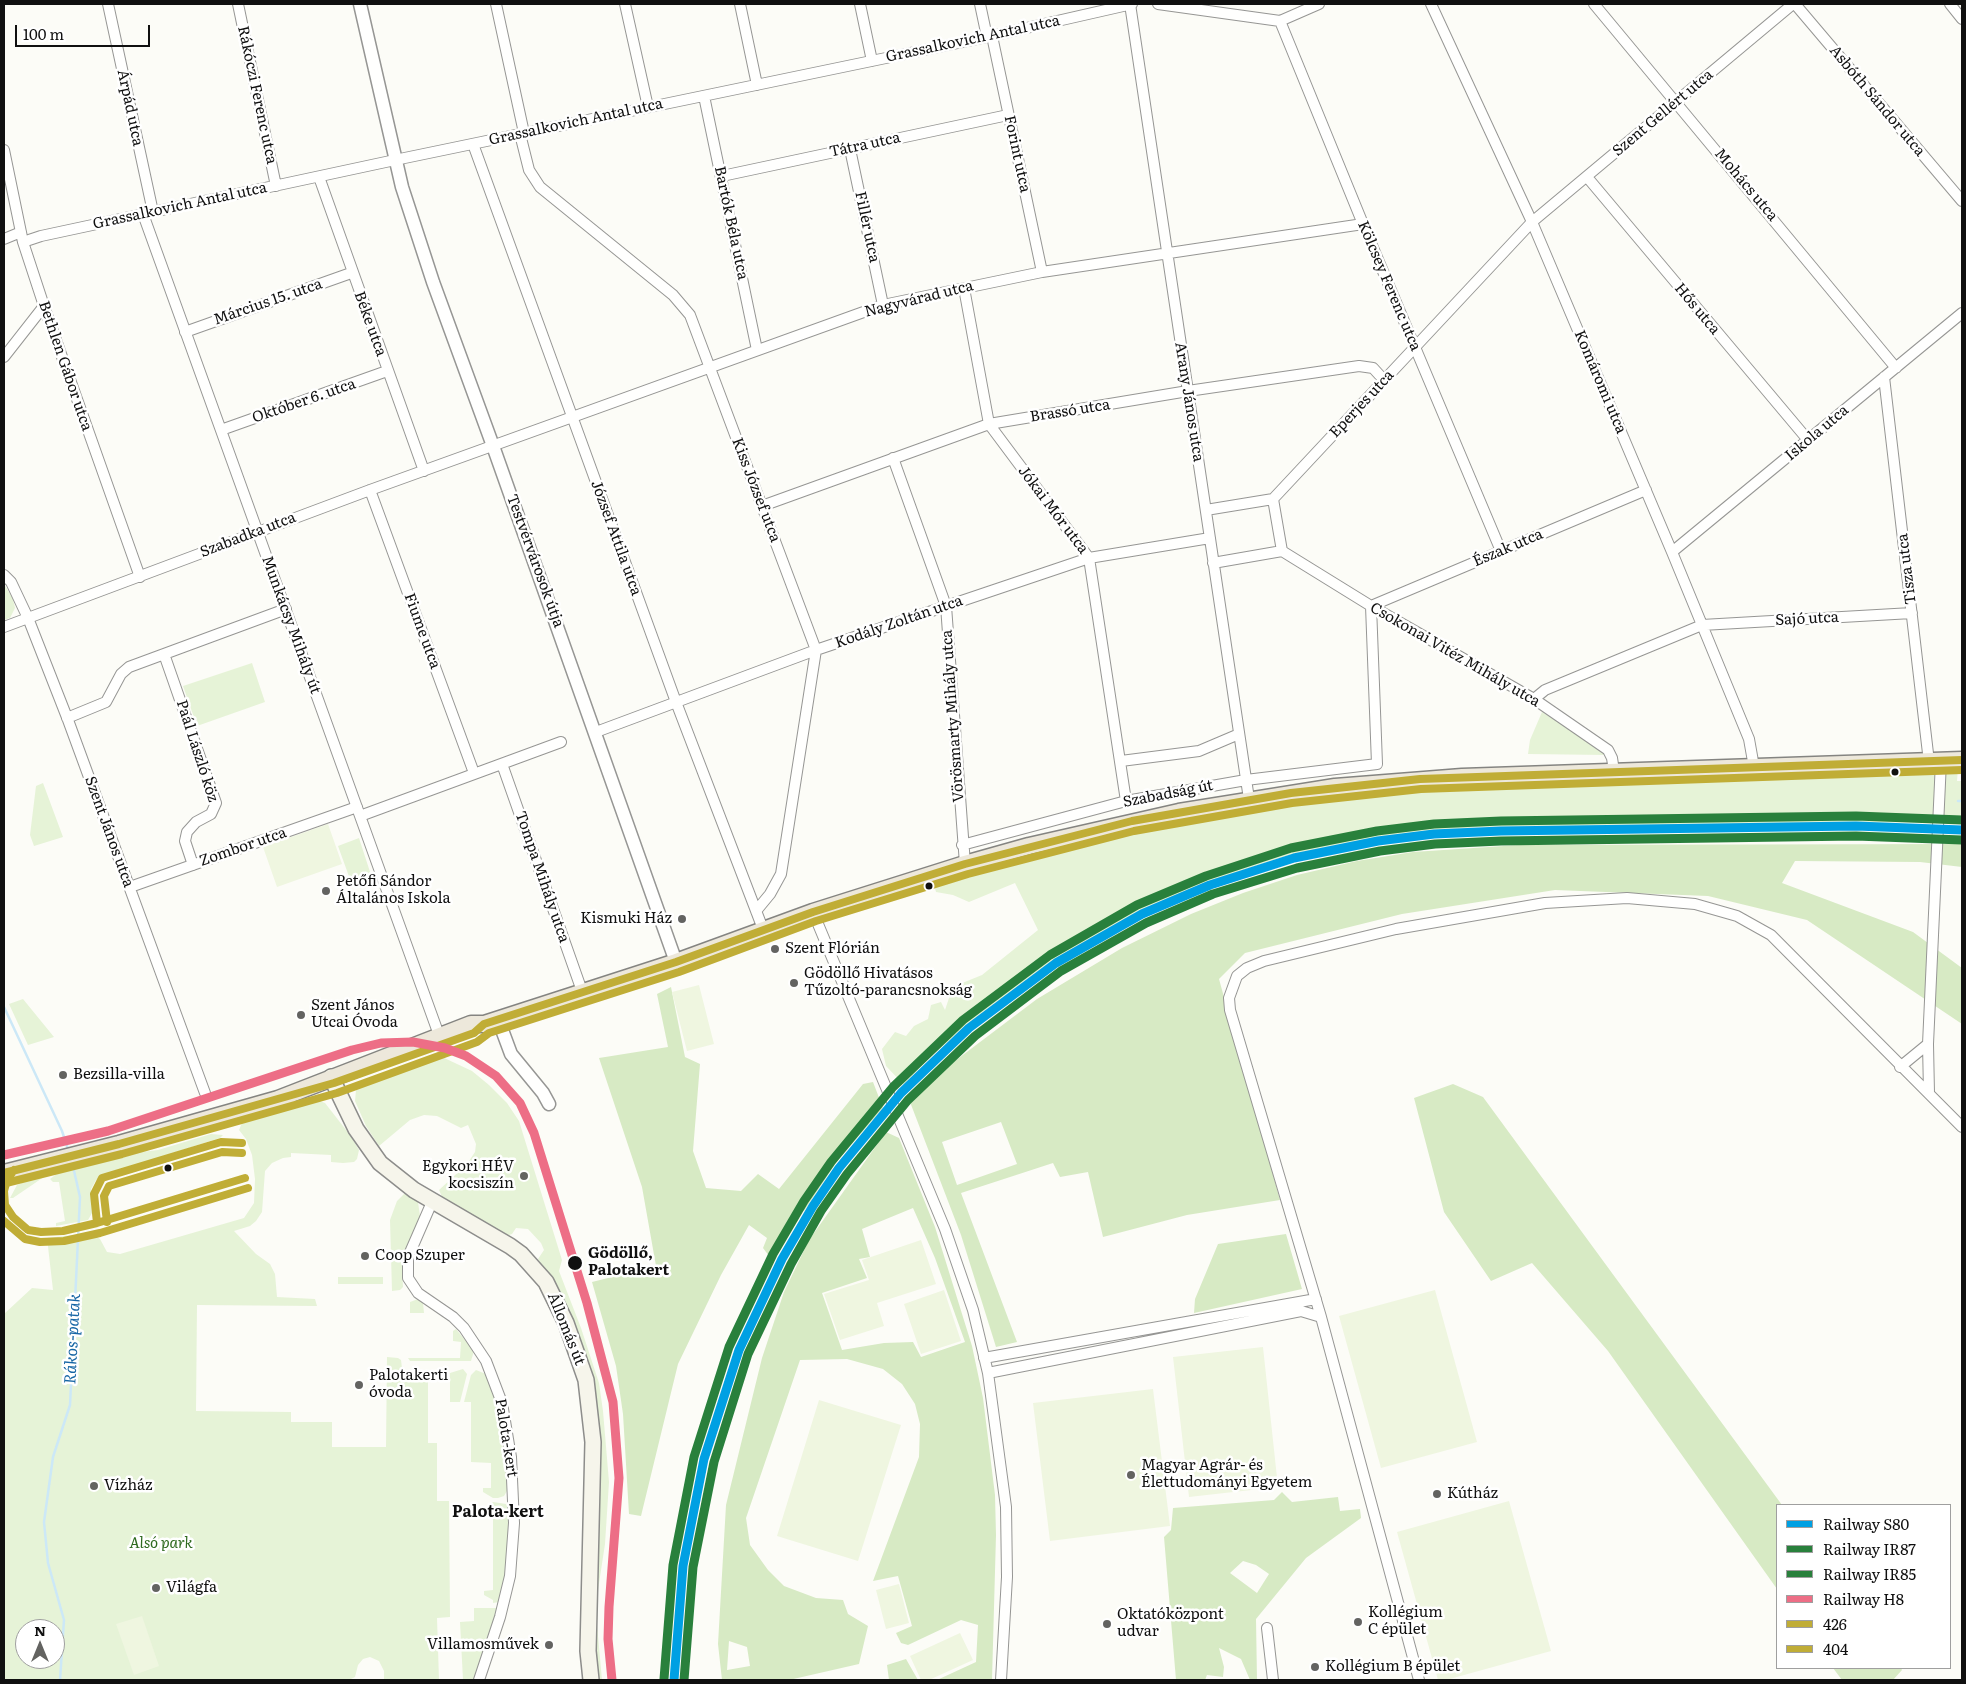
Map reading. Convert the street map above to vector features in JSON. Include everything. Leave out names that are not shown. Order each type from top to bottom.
[{"type":"main road","name":"Szabadság út","points":[[333,1080],[439,1035],[471,1024],[491,1021],[676,962],[813,912],[965,864],[1115,825],[1249,799],[1335,787],[1420,779],[1962,760]]},
{"type":"main road","name":"Szabadság út","points":[[4,1173],[278,1099],[474,1033],[491,1021]]},
{"type":"main road","name":"Állomás út","points":[[333,1080],[356,1129],[375,1157],[403,1183],[432,1202],[510,1246],[532,1265],[554,1295],[577,1352],[589,1395],[593,1442],[588,1651],[591,1680]]},
{"type":"street","name":"Árpád utca","points":[[108,4],[148,213]]},
{"type":"street","name":"Rákóczi Ferenc utca","points":[[238,4],[276,186]]},
{"type":"street","name":"Testvérvárosok útja","points":[[360,4],[395,160],[433,282],[596,732],[676,962]]},
{"type":"street","name":"Kiss József utca","points":[[496,4],[529,170],[540,187],[673,295],[685,308],[695,327],[816,650],[781,874],[770,894],[756,911]]},
{"type":"street","points":[[626,4],[648,107]]},
{"type":"street","points":[[740,4],[758,84]]},
{"type":"street","points":[[860,4],[872,61]]},
{"type":"street","name":"Forint utca","points":[[980,4],[990,37],[1042,272]]},
{"type":"street","name":"Grassalkovich Antal utca","points":[[4,239],[41,236],[395,160],[990,37],[1131,4]]},
{"type":"street","name":"Arany János utca","points":[[1131,4],[1249,799]]},
{"type":"street","points":[[1158,4],[1161,6],[1280,21],[1319,4]]},
{"type":"street","name":"Komáromi utca","points":[[1431,4],[1532,222],[1646,490],[1749,739],[1754,767]]},
{"type":"street","name":"Mohács utca","points":[[1594,4],[1896,368]]},
{"type":"street","name":"Szent Gellért utca","points":[[1532,222],[1794,4]]},
{"type":"street","name":"Asbóth Sándor utca","points":[[1794,4],[1961,198]]},
{"type":"street","points":[[1950,4],[1962,19]]},
{"type":"street","name":"Kölcsey Ferenc utca","points":[[1280,21],[1500,551]]},
{"type":"street","name":"Bartók Béla utca","points":[[704,96],[757,350]]},
{"type":"street","name":"Tátra utca","points":[[722,176],[1008,115]]},
{"type":"street","name":"József Attila utca","points":[[473,144],[676,702],[763,929]]},
{"type":"street","name":"Fillér utca","points":[[850,149],[883,305]]},
{"type":"street","name":"Bethlen Gábor utca","points":[[4,150],[22,237],[44,306],[140,577]]},
{"type":"street","name":"Béke utca","points":[[318,177],[424,471]]},
{"type":"street","name":"Hős utca","points":[[1587,177],[1808,440]]},
{"type":"street","name":"Munkácsy Mihály út","points":[[148,213],[185,332],[439,1035]]},
{"type":"street","name":"Eperjes utca","points":[[1273,499],[1532,222]]},
{"type":"street","name":"Nagyvárad utca","points":[[493,446],[883,305],[1042,272],[1363,224]]},
{"type":"street","name":"Március 15. utca","points":[[185,332],[352,273]]},
{"type":"street","name":"Jókai Mór utca","points":[[964,288],[989,424],[1089,558],[1126,801]]},
{"type":"street","points":[[4,357],[44,306]]},
{"type":"street","name":"Iskola utca","points":[[1672,552],[1962,313]]},
{"type":"street","name":"Brassó utca","points":[[762,506],[989,424],[1188,391],[1359,366],[1372,368],[1384,380]]},
{"type":"street","name":"Október 6. utca","points":[[221,430],[387,371]]},
{"type":"street","name":"Tisza utca","points":[[1884,377],[1912,613],[1940,805],[1928,1044],[1929,1093]]},
{"type":"street","name":"Szabadka utca","points":[[4,627],[258,531],[493,446]]},
{"type":"street","name":"Vörösmarty Mihály utca","points":[[893,458],[946,606],[962,845],[965,864]]},
{"type":"street","name":"Fiume utca","points":[[370,490],[474,773]]},
{"type":"street","name":"Észak utca","points":[[1371,606],[1646,490]]},
{"type":"street","points":[[1206,510],[1273,499],[1282,552],[1213,563]]},
{"type":"street","name":"Kodály Zoltán utca","points":[[596,732],[816,650],[1089,558],[1210,538]]},
{"type":"street","name":"Csokonai Vitéz Mihály utca","points":[[1282,552],[1371,606],[1534,699],[1608,750],[1612,758],[1614,771]]},
{"type":"street","name":"Szent János utca","points":[[4,575],[10,582],[28,618],[67,718],[205,1093]]},
{"type":"street","name":"Szabadság út","points":[[962,845],[1126,801],[1246,780],[1377,764],[1371,606]]},
{"type":"street","points":[[67,718],[106,702],[125,668],[286,609]]},
{"type":"street","name":"Sajó utca","points":[[1534,699],[1545,690],[1702,625],[1912,613]]},
{"type":"street","name":"Paál László köz","points":[[164,654],[216,803],[214,812],[196,822],[187,832],[185,841],[193,865]]},
{"type":"street","points":[[1120,761],[1199,751],[1240,734]]},
{"type":"street","name":"Zombor utca","points":[[130,887],[502,764],[561,742]]},
{"type":"street","name":"Tompa Mihály utca","points":[[502,764],[582,991]]},
{"type":"street","points":[[1419,1680],[1316,1299],[1230,1010],[1229,998],[1236,976],[1247,968],[1264,961],[1396,929],[1544,903],[1585,899],[1627,898],[1695,904],[1737,916],[1771,935],[1900,1067],[1962,1127]]},
{"type":"street","points":[[813,912],[905,1131],[955,1256],[973,1310],[988,1373],[1006,1515],[1006,1594],[1001,1680]]},
{"type":"street","points":[[491,1021],[511,1054],[543,1093],[549,1104]]},
{"type":"street","points":[[1900,1067],[1928,1044]]},
{"type":"street","name":"Palota-kert","points":[[432,1202],[408,1257],[408,1278],[418,1293],[453,1317],[464,1328],[486,1361],[502,1403],[511,1457],[514,1515],[510,1576],[500,1617],[479,1680]]},
{"type":"street","points":[[988,1373],[1185,1327],[1316,1299]]},
{"type":"street","points":[[984,1358],[1027,1350],[1300,1311],[1321,1317]]},
{"type":"street","points":[[1027,1350],[1031,1363]]},
{"type":"street","points":[[1267,1628],[1273,1680]]},
{"type":"green space","points":[[4,584],[13,599],[15,608],[10,618],[4,620]]},
{"type":"green space","points":[[252,663],[265,702],[197,726],[183,686]]},
{"type":"green space","points":[[1542,712],[1599,748],[1606,755],[1528,754],[1530,740]]},
{"type":"green space","points":[[1958,769],[1957,781],[1962,781],[1962,824],[1933,822],[1478,827],[1404,834],[1340,844],[1283,857],[1222,877],[1149,906],[1057,959],[970,1023],[931,1056],[904,1085],[886,1066],[882,1049],[895,1032],[906,1036],[914,1026],[928,1019],[931,1005],[941,1002],[945,1010],[951,992],[950,988],[982,975],[1038,930],[1015,883],[969,902],[953,895],[936,892],[933,881],[1034,848],[1134,826],[1369,788]]},
{"type":"green space","points":[[43,783],[63,837],[34,846],[30,835],[36,786]]},
{"type":"green space","points":[[328,824],[342,864],[277,887],[263,847]]},
{"type":"green space","points":[[359,838],[371,875],[351,882],[338,846]]},
{"type":"green space","points":[[1962,844],[1962,867],[1920,862],[1795,861],[1782,883],[1913,932],[1962,968],[1962,1024],[1807,920],[1708,896],[1555,890],[1402,914],[1245,953],[1219,979],[1280,1200],[1187,1215],[1103,1237],[1088,1172],[1060,1177],[1053,1163],[961,1193],[1017,1342],[996,1347],[961,1235],[910,1102],[943,1070],[1037,999],[1122,948],[1191,914],[1243,893],[1297,875],[1357,861],[1413,852],[1519,845]],"holes":[[[1001,1122],[1017,1164],[957,1185],[942,1142]]]},
{"type":"green space","points":[[699,985],[714,1044],[687,1051],[672,992]]},
{"type":"green space","points":[[671,987],[685,1057],[700,1064],[693,1151],[706,1188],[741,1191],[758,1174],[779,1189],[863,1084],[873,1082],[883,1108],[838,1160],[804,1211],[799,1210],[797,1217],[788,1225],[774,1255],[769,1256],[763,1248],[767,1238],[749,1225],[721,1275],[678,1364],[641,1516],[629,1514],[623,1414],[616,1366],[592,1282],[656,1266],[642,1187],[599,1058],[668,1047],[657,994]]},
{"type":"green space","points":[[23,999],[54,1037],[28,1045],[9,1004]]},
{"type":"green space","points":[[440,1056],[472,1071],[507,1103],[519,1121],[562,1260],[559,1271],[581,1328],[599,1383],[609,1482],[605,1544],[598,1590],[597,1625],[602,1680],[597,1680],[594,1655],[597,1431],[546,1272],[538,1259],[544,1250],[541,1243],[528,1229],[516,1228],[512,1234],[506,1236],[444,1201],[439,1190],[467,1164],[475,1152],[476,1144],[468,1125],[461,1128],[437,1116],[424,1115],[410,1120],[379,1146],[366,1126],[355,1101],[356,1090],[364,1084]]},
{"type":"green space","points":[[1453,1084],[1483,1097],[1781,1504],[1776,1504],[1776,1588],[1608,1351],[1532,1263],[1491,1281],[1444,1212],[1414,1098]]},
{"type":"green space","name":"Alsó park","points":[[315,1099],[325,1103],[359,1150],[357,1159],[354,1162],[343,1163],[331,1162],[331,1155],[291,1153],[291,1157],[272,1163],[265,1171],[262,1212],[250,1226],[234,1231],[256,1254],[270,1264],[275,1274],[277,1297],[315,1299],[317,1306],[197,1305],[196,1411],[291,1412],[291,1422],[332,1422],[332,1447],[386,1447],[387,1357],[401,1360],[403,1376],[411,1382],[428,1382],[428,1443],[437,1443],[437,1501],[449,1501],[450,1617],[437,1618],[439,1680],[384,1680],[384,1671],[379,1661],[370,1657],[363,1659],[358,1665],[355,1677],[349,1680],[4,1680],[4,1314],[32,1288],[53,1290],[47,1238],[91,1233],[100,1239],[107,1252],[120,1254],[244,1218],[254,1203],[255,1179],[252,1155],[246,1139],[239,1130],[242,1123],[238,1118]]},
{"type":"green space","points":[[886,1132],[899,1138],[935,1227],[972,1346],[983,1398],[995,1495],[996,1535],[992,1680],[937,1680],[976,1662],[978,1625],[961,1620],[908,1645],[901,1643],[896,1633],[912,1626],[898,1576],[873,1581],[919,1457],[920,1424],[915,1404],[902,1384],[883,1369],[847,1359],[800,1360],[746,1518],[750,1545],[768,1570],[784,1586],[816,1598],[843,1600],[848,1614],[868,1626],[859,1664],[789,1680],[722,1680],[718,1644],[726,1505],[762,1358],[784,1292],[809,1240]],"holes":[[[913,1208],[935,1258],[965,1342],[921,1357],[913,1342],[884,1343],[842,1350],[822,1293],[867,1278],[859,1259],[870,1257],[862,1229]],[[729,1641],[747,1647],[750,1666],[727,1670]]]},
{"type":"green space","points":[[211,1134],[223,1135],[220,1138],[103,1175],[96,1180],[91,1189],[92,1213],[88,1220],[56,1226],[56,1223],[65,1221],[59,1182],[53,1182],[50,1179],[58,1173],[125,1154],[158,1150]]},
{"type":"green space","points":[[57,1168],[13,1198],[10,1198],[17,1185]]},
{"type":"green space","points":[[404,1194],[410,1195],[418,1202],[420,1216],[402,1264],[403,1287],[400,1290],[392,1291],[390,1220],[397,1201]]},
{"type":"green space","points":[[1286,1234],[1302,1289],[1194,1313],[1195,1299],[1218,1244]]},
{"type":"green space","points":[[921,1240],[936,1284],[877,1303],[884,1326],[840,1340],[824,1294],[869,1280],[862,1260]]},
{"type":"green space","points":[[338,1277],[383,1277],[383,1284],[338,1284]]},
{"type":"green space","points":[[944,1290],[961,1341],[921,1354],[904,1304]]},
{"type":"green space","points":[[1435,1290],[1477,1442],[1381,1468],[1339,1316]]},
{"type":"green space","points":[[418,1299],[423,1303],[424,1313],[410,1313],[410,1302]]},
{"type":"green space","points":[[456,1329],[474,1351],[471,1361],[410,1361],[408,1358],[460,1358],[461,1342],[453,1341],[453,1331]]},
{"type":"green space","points":[[1263,1347],[1278,1487],[1189,1497],[1173,1357]]},
{"type":"green space","points":[[463,1369],[467,1374],[460,1402],[450,1402],[450,1373]]},
{"type":"green space","points":[[476,1370],[486,1374],[494,1392],[500,1423],[507,1468],[507,1491],[504,1496],[498,1498],[493,1498],[483,1492],[483,1488],[491,1488],[491,1463],[471,1462],[471,1402],[464,1402],[471,1375]]},
{"type":"green space","points":[[1153,1389],[1170,1526],[1050,1541],[1033,1403]]},
{"type":"green space","points":[[819,1400],[901,1425],[858,1561],[777,1536]]},
{"type":"green space","points":[[1282,1492],[1292,1502],[1338,1497],[1340,1511],[1360,1509],[1361,1518],[1306,1558],[1256,1619],[1257,1680],[1250,1680],[1241,1659],[1219,1648],[1224,1667],[1223,1677],[1207,1675],[1205,1680],[1176,1680],[1164,1537],[1171,1530],[1173,1508],[1274,1500]],"holes":[[[1243,1561],[1256,1565],[1269,1574],[1257,1593],[1230,1573]]]},
{"type":"green space","points":[[1509,1501],[1551,1651],[1446,1680],[1438,1680],[1397,1532]]},
{"type":"green space","points":[[493,1502],[506,1504],[510,1512],[507,1567],[499,1602],[493,1603],[493,1600],[484,1595],[484,1591],[493,1590],[493,1513],[484,1513],[486,1508]]},
{"type":"green space","points":[[899,1584],[909,1623],[886,1629],[876,1590]]},
{"type":"green space","points":[[474,1608],[499,1608],[475,1680],[463,1680],[460,1622],[474,1621]]},
{"type":"green space","points":[[142,1616],[159,1666],[134,1675],[116,1624]]},
{"type":"green space","points":[[960,1633],[973,1660],[929,1680],[921,1680],[910,1656]]},
{"type":"green space","points":[[906,1659],[918,1680],[889,1680],[887,1665]]},
{"type":"green space","points":[[1834,1669],[1902,1670],[1893,1680],[1842,1680]]},
{"type":"waterway","name":"Rákos-patak","points":[[4,1007],[62,1131],[69,1152]]},
{"type":"waterway","name":"Rákos-patak","points":[[60,1680],[64,1620],[48,1563],[44,1522],[53,1457],[70,1405],[80,1197],[72,1162]]},
{"type":"rail line","name":"IR85","points":[[664,1679],[673,1565],[694,1457],[729,1347],[773,1254],[804,1201],[831,1162],[893,1087],[963,1020],[1050,955],[1137,905],[1206,876],[1291,848],[1377,831],[1434,824],[1501,821],[1856,816],[1962,820]]},
{"type":"rail line","name":"S80","points":[[674,1680],[683,1566],[704,1459],[739,1350],[782,1259],[813,1206],[839,1168],[901,1093],[969,1028],[1056,963],[1142,914],[1210,885],[1294,858],[1378,841],[1434,834],[1501,831],[1856,826],[1962,830]]},
{"type":"rail line","name":"IR87","points":[[684,1680],[693,1567],[714,1462],[748,1354],[791,1264],[821,1211],[847,1174],[908,1100],[975,1036],[1061,971],[1146,923],[1213,894],[1297,868],[1380,851],[1435,844],[1501,841],[1856,836],[1962,840]]},
{"type":"rail line","name":"H8","points":[[4,1155],[108,1131],[352,1050],[381,1043],[413,1042],[445,1048],[466,1056],[496,1076],[520,1103],[534,1133],[587,1303],[613,1402],[619,1478],[609,1607],[608,1639],[612,1680]]},
{"type":"transit line","name":"426","points":[[4,1173],[119,1144],[334,1083],[474,1033],[484,1024],[676,962],[813,912],[965,864],[1132,821],[1291,793],[1420,779],[1962,760]]},
{"type":"transit line","name":"404","points":[[6,1183],[122,1154],[337,1093],[477,1042],[489,1033],[679,972],[816,921],[968,874],[1134,831],[1292,803],[1421,789],[1962,770]]},
{"type":"transit line","name":"426","points":[[97,1223],[94,1194],[102,1178],[221,1142],[242,1143]]},
{"type":"transit line","name":"404","points":[[107,1222],[104,1196],[109,1186],[222,1152],[242,1153]]},
{"type":"transit line","name":"426","points":[[14,1170],[7,1180],[4,1191],[5,1205],[13,1217],[28,1230],[41,1232],[63,1231],[97,1223],[245,1178]]},
{"type":"transit line","name":"404","points":[[4,1221],[25,1239],[40,1242],[64,1241],[100,1233],[248,1188]]},
{"type":"place","name":"Petőfi Sándor Általános Iskola","points":[[326,891]]},
{"type":"place","name":"Kismuki Ház","points":[[682,919]]},
{"type":"place","name":"Szent Flórián","points":[[775,949]]},
{"type":"place","name":"Gödöllő Hivatásos Tűzoltó-parancsnokság","points":[[794,983]]},
{"type":"place","name":"Szent János Utcai Óvoda","points":[[301,1015]]},
{"type":"place","name":"Bezsilla-villa","points":[[63,1075]]},
{"type":"place","name":"Egykori HÉV kocsiszín","points":[[524,1176]]},
{"type":"place","name":"Coop Szuper","points":[[365,1256]]},
{"type":"place","name":"Gödöllő, Palotakert","points":[[575,1263]]},
{"type":"place","name":"Palotakerti óvoda","points":[[359,1385]]},
{"type":"place","name":"Magyar Agrár- és Élettudományi Egyetem","points":[[1131,1475]]},
{"type":"place","name":"Vízház","points":[[94,1486]]},
{"type":"place","name":"Kútház","points":[[1437,1494]]},
{"type":"place","name":"Világfa","points":[[156,1588]]},
{"type":"place","name":"Kollégium C épület","points":[[1358,1622]]},
{"type":"place","name":"Oktatóközpont udvar","points":[[1107,1624]]},
{"type":"place","name":"Villamosművek","points":[[549,1645]]},
{"type":"place","name":"Kollégium B épület","points":[[1315,1667]]},
{"type":"district","name":"Palota-kert","points":[[498,1512]]}]
